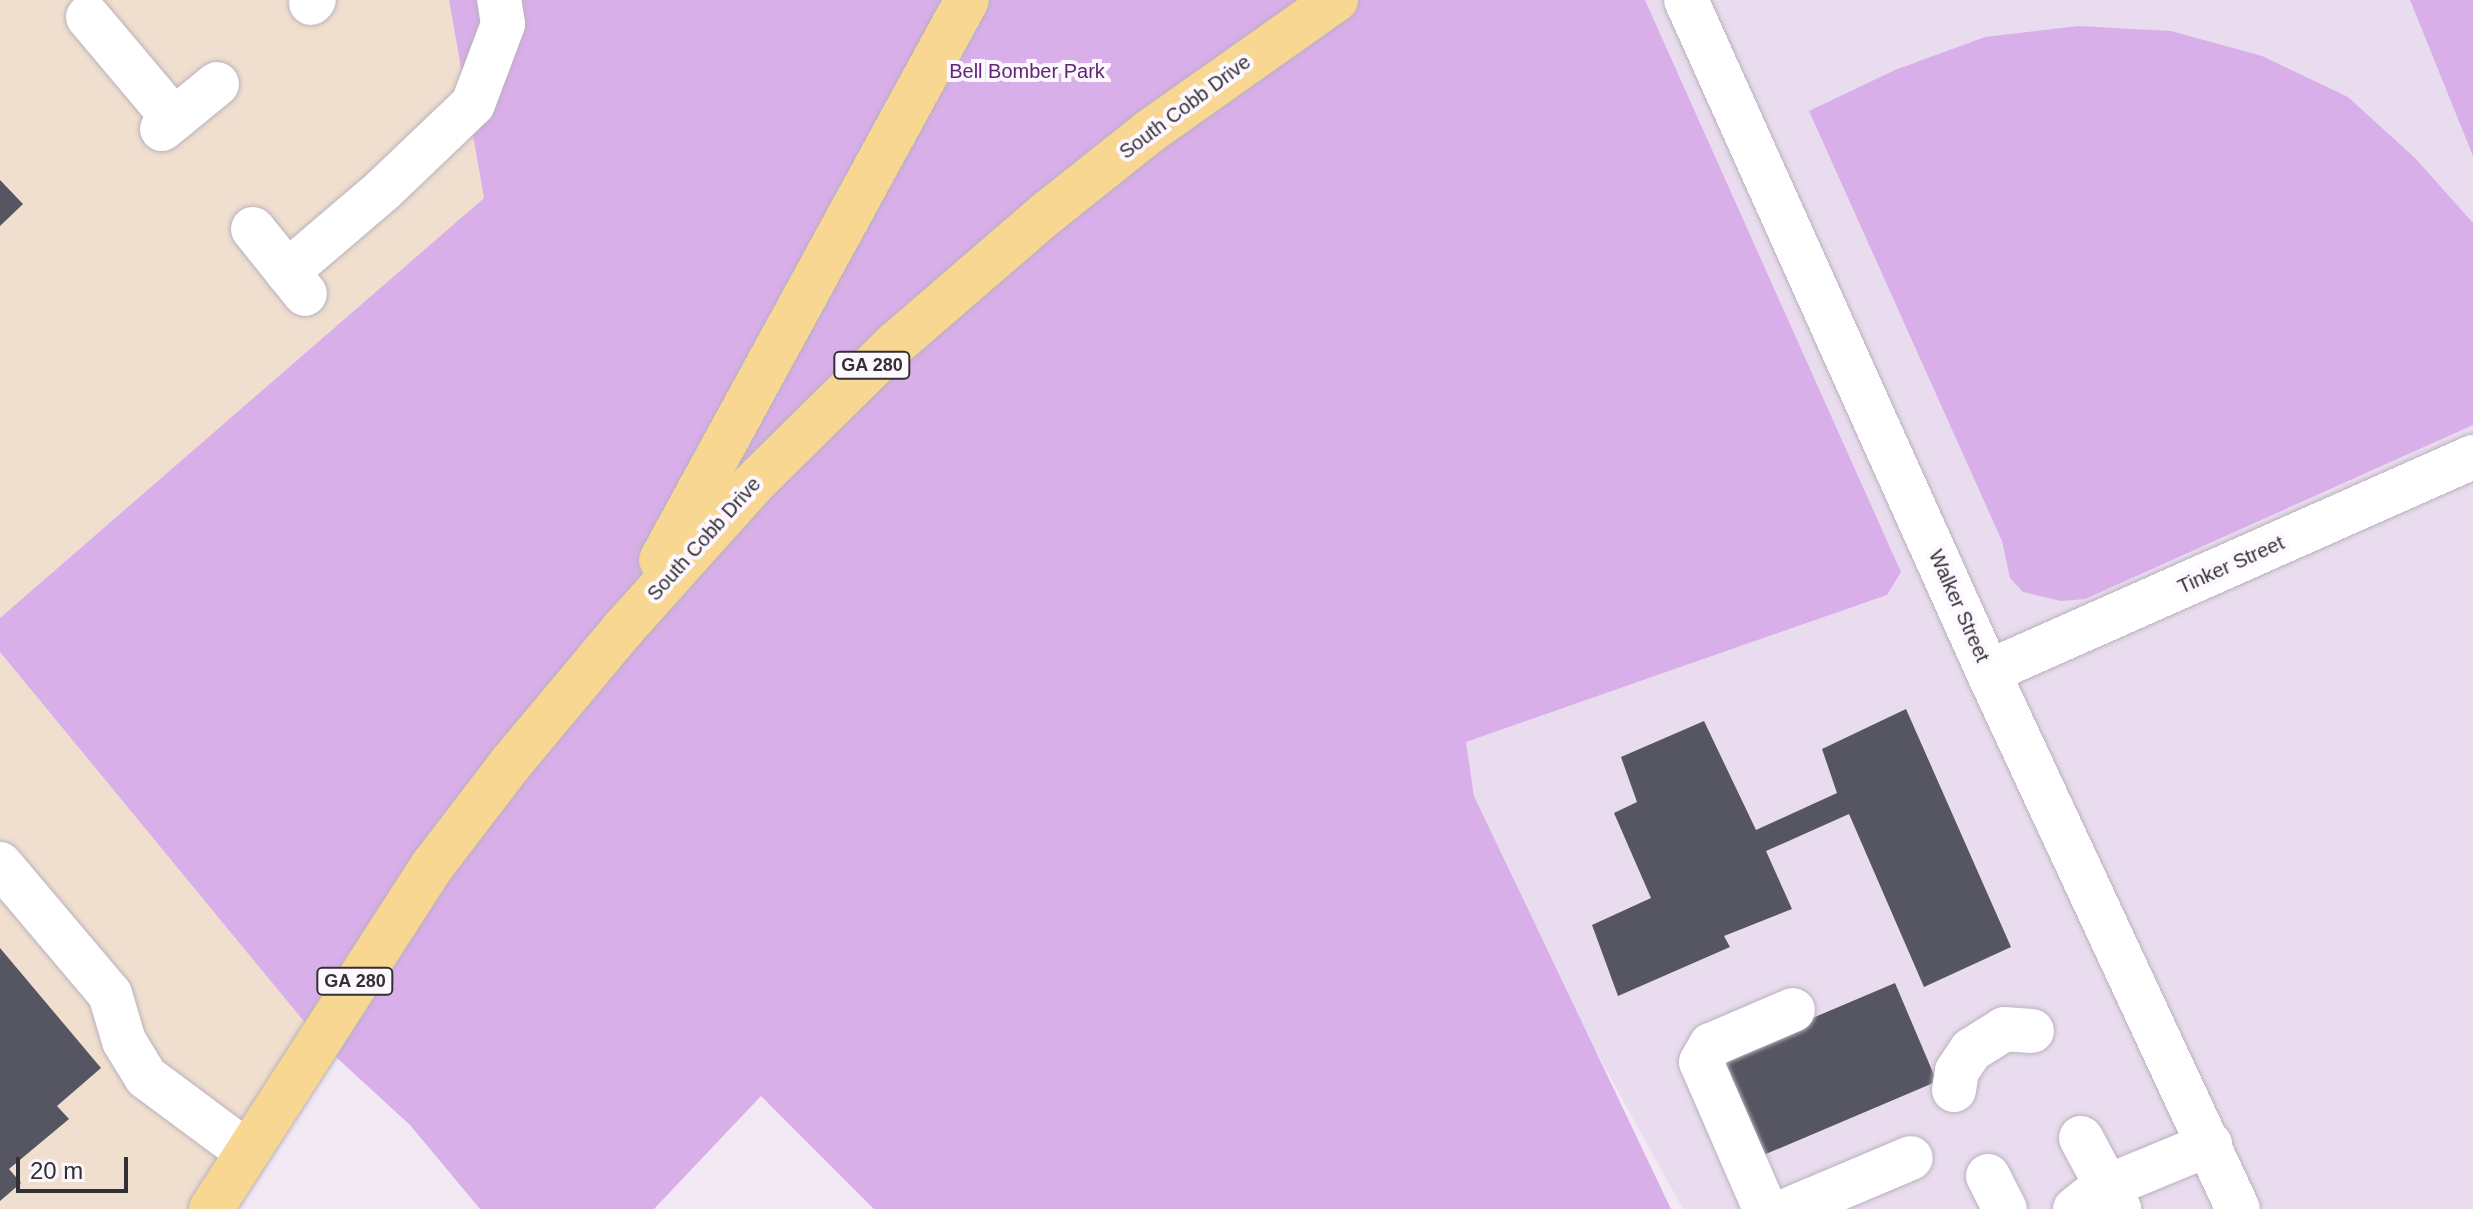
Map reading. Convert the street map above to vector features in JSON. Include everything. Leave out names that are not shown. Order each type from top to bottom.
[{"type":"main road","points":[[623,629],[967,0]]},
{"type":"main road","name":"South Cobb Drive","points":[[211,1209],[433,865],[511,763],[623,629],[752,485],[884,354],[969,277],[1150,131],[1336,0]]},
{"type":"street","points":[[253,229],[297,284],[383,190],[473,104],[503,24],[499,0]]},
{"type":"street","name":"Walker Street","points":[[1686,0],[1988,672],[2238,1209]]},
{"type":"street","points":[[88,17],[168,124],[217,84]]},
{"type":"street","name":"Tinker Street","points":[[1988,672],[2473,457]]},
{"type":"street","points":[[0,864],[110,994],[124,1041],[146,1077],[247,1152]]},
{"type":"street","points":[[1765,1209],[1701,1062],[1711,1045],[1793,1010]]},
{"type":"street","points":[[1954,1090],[1957,1071],[1971,1050],[2004,1029],[2032,1031]]},
{"type":"street","points":[[2081,1138],[2101,1201],[2210,1144]]},
{"type":"street","points":[[1790,1209],[1911,1158]]},
{"type":"shaded area","points":[[0,0],[449,0],[484,198],[0,618]]},
{"type":"shaded area","points":[[1645,0],[2473,0],[2473,1209],[1683,1209],[1592,1044],[1474,796],[1466,742],[1887,595],[1901,572]]},
{"type":"shaded area","points":[[0,652],[325,1047],[232,1209],[0,1209]]},
{"type":"green space","name":"Bell Bomber Park","points":[[449,0],[1645,0],[1901,572],[1887,595],[1466,742],[1474,796],[1671,1209],[874,1209],[761,1096],[654,1209],[480,1209],[410,1125],[325,1047],[0,652],[0,618],[484,198]]},
{"type":"green space","points":[[2410,0],[2473,0],[2473,156]]},
{"type":"green space","points":[[2078,26],[2171,31],[2262,56],[2348,97],[2416,159],[2473,223],[2473,425],[2085,599],[2061,601],[2023,592],[2010,578],[2002,541],[1809,111],[1895,70],[1985,37]]},
{"type":"building","points":[[0,180],[23,204],[0,226]]},
{"type":"building","points":[[1906,709],[2011,947],[1924,987],[1849,814],[1766,851],[1792,909],[1724,936],[1730,947],[1618,996],[1592,925],[1651,898],[1614,813],[1637,802],[1621,757],[1704,721],[1756,830],[1837,793],[1822,749]]},
{"type":"building","points":[[0,948],[101,1068],[57,1106],[69,1119],[9,1169],[21,1183],[0,1201]]},
{"type":"building","points":[[1895,983],[1937,1081],[1761,1156],[1719,1058]]}]
